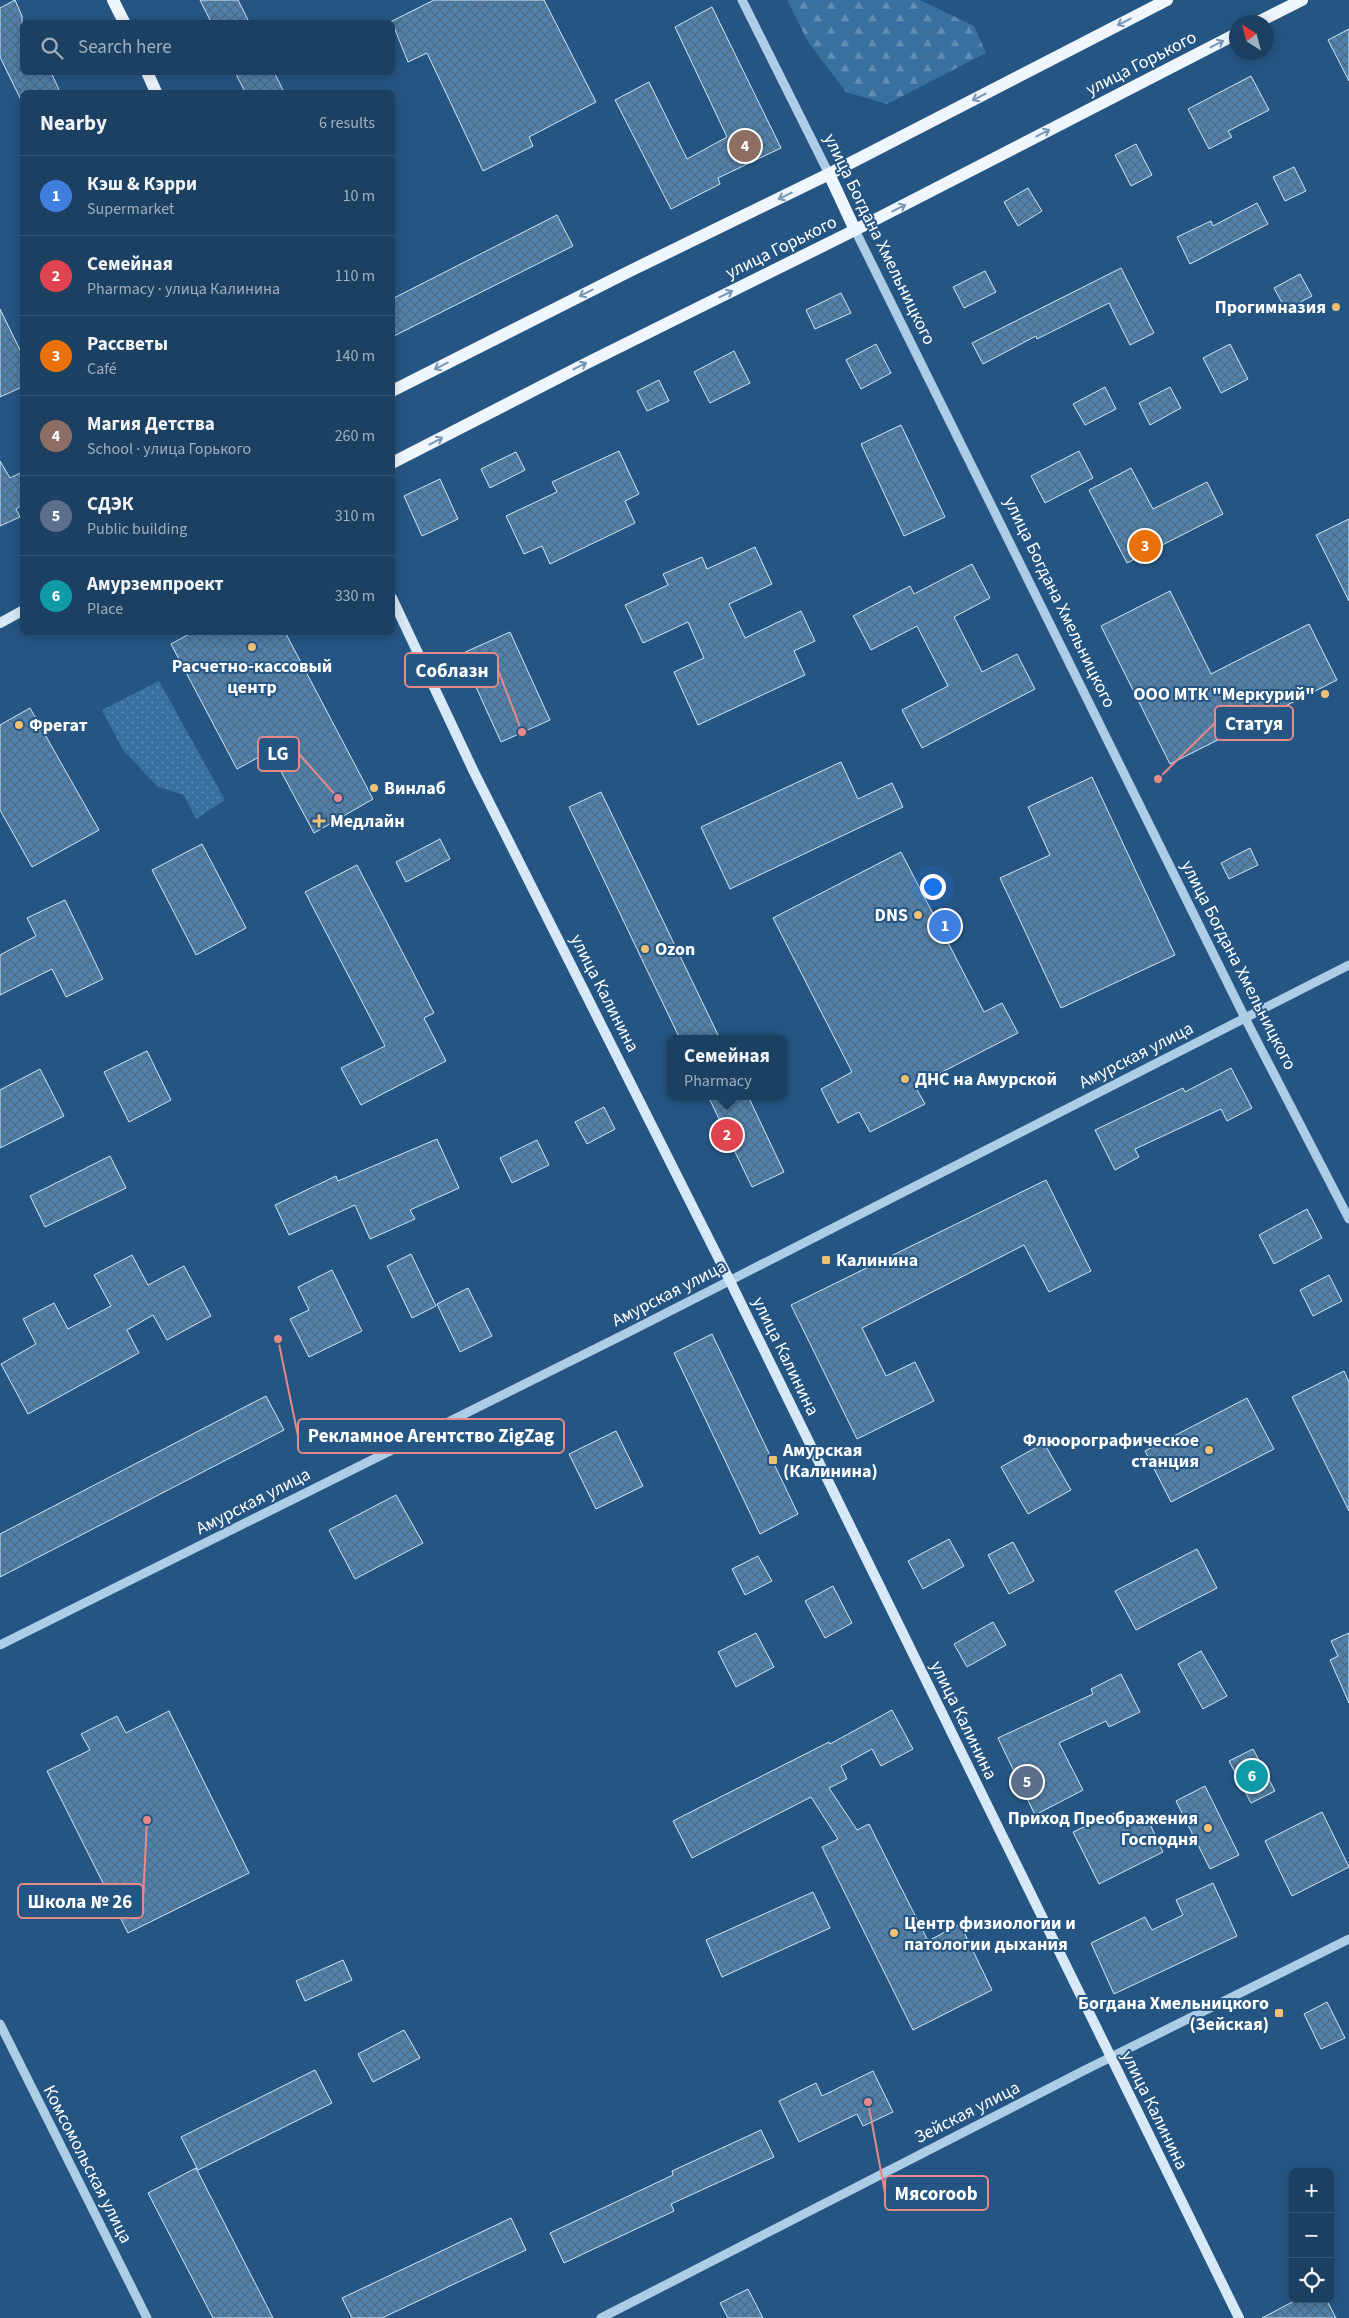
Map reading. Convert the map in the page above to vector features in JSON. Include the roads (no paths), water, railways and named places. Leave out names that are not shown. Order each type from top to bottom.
[{"type":"main road","points":[[113,0],[123,20]]},
{"type":"main road","points":[[395,389],[630,271],[829,174],[1167,0]]},
{"type":"main road","points":[[1272,15],[1302,0]]},
{"type":"main road","name":"улица Горького","points":[[395,461],[595,358],[855,230],[1229,38]]},
{"type":"main road","points":[[148,75],[155,90]]},
{"type":"main road","name":"улица Богдана Хмельницкого","points":[[829,174],[855,230]]},
{"type":"main road","name":"улица Калинина","points":[[395,604],[474,772],[730,1281],[1239,2318]]},
{"type":"main road","points":[[0,623],[20,613]]},
{"type":"street","name":"улица Богдана Хмельницкого","points":[[742,0],[829,174]]},
{"type":"street","name":"улица Богдана Хмельницкого","points":[[855,230],[1245,1018],[1349,1218]]},
{"type":"street","name":"Амурская улица","points":[[0,1645],[730,1281],[1349,965]]},
{"type":"street","name":"Зейская улица","points":[[601,2318],[1110,2058],[1349,1939]]},
{"type":"street","name":"Комсомольская улица","points":[[0,2024],[147,2318]]},
{"type":"place","name":"Магия Детства","points":[[745,146]]},
{"type":"place","name":"Прогимназия","points":[[1336,307]]},
{"type":"place","name":"Рассветы","points":[[1145,546]]},
{"type":"place","name":"Расчетно-кассовый центр","points":[[252,647]]},
{"type":"place","name":"ООО МТК \"Меркурий\"","points":[[1325,694]]},
{"type":"place","name":"Фрегат","points":[[19,725]]},
{"type":"place","name":"Соблазн","points":[[522,732]]},
{"type":"place","name":"Статуя","points":[[1158,779]]},
{"type":"place","name":"Винлаб","points":[[374,788]]},
{"type":"place","name":"LG","points":[[338,798]]},
{"type":"place","name":"Медлайн","points":[[319,821]]},
{"type":"place","name":"DNS","points":[[918,915]]},
{"type":"place","name":"Кэш & Кэрри","points":[[945,926]]},
{"type":"place","name":"Ozon","points":[[645,949]]},
{"type":"place","name":"ДНС на Амурской","points":[[905,1079]]},
{"type":"place","name":"Семейная","points":[[727,1135]]},
{"type":"place","name":"Калинина","points":[[826,1260]]},
{"type":"place","name":"Рекламное Агентство ZigZag","points":[[278,1339]]},
{"type":"place","name":"Флюорографическое станция","points":[[1209,1450]]},
{"type":"place","name":"Амурская (Калинина)","points":[[773,1460]]},
{"type":"place","name":"Амурземпроект","points":[[1252,1776]]},
{"type":"place","name":"СДЭК","points":[[1027,1782]]},
{"type":"place","name":"Школа № 26","points":[[147,1820]]},
{"type":"place","name":"Приход Преображения Господня","points":[[1208,1828]]},
{"type":"place","name":"Центр физиологии и патологии дыхания","points":[[894,1933]]},
{"type":"place","name":"Богдана Хмельницкого (Зейская)","points":[[1279,2013]]},
{"type":"place","name":"Мясоroob","points":[[868,2102]]}]
